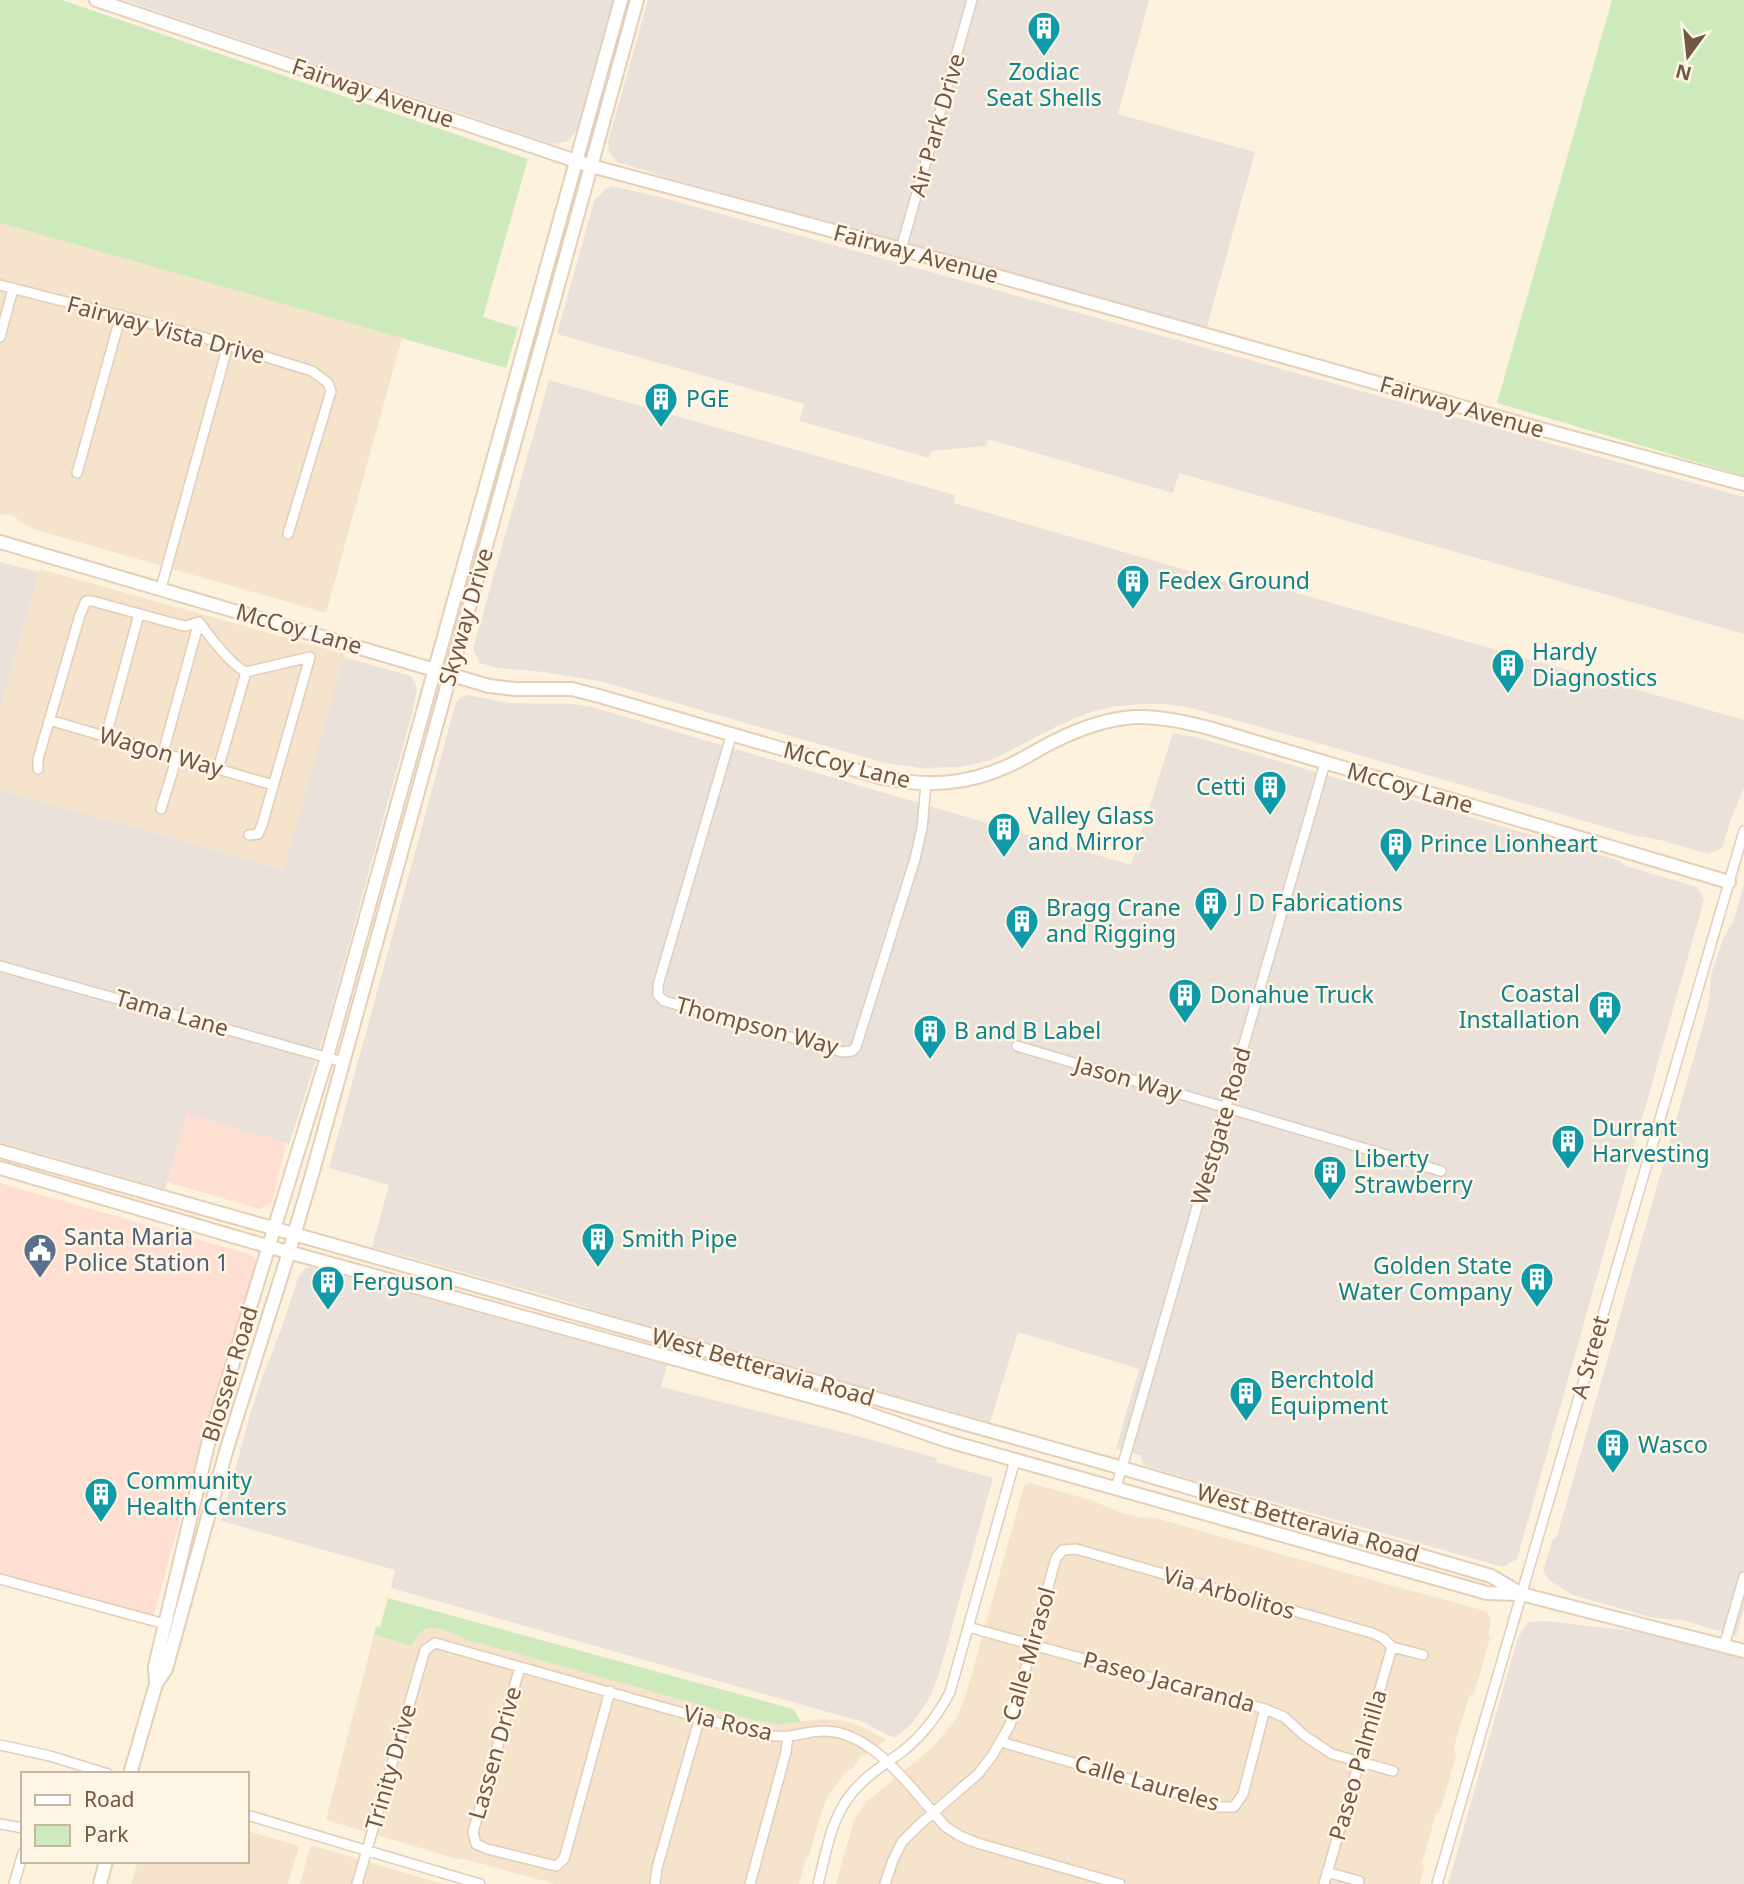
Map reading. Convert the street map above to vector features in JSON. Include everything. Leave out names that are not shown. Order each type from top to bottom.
[{"type":"street","name":"Fairway Avenue","points":[[96,0],[117,3],[576,162],[901,249],[1744,484]]},
{"type":"street","name":"Skyway Drive","points":[[275,1230],[327,1057],[621,0]]},
{"type":"street","name":"Skyway Drive","points":[[294,1235],[637,0]]},
{"type":"street","name":"Air Park Drive","points":[[901,249],[972,0]]},
{"type":"street","name":"Fairway Vista Drive","points":[[0,285],[229,345],[312,371],[328,383],[331,391],[288,534]]},
{"type":"street","points":[[0,337],[13,289]]},
{"type":"street","points":[[77,473],[121,315]]},
{"type":"street","points":[[161,588],[229,345]]},
{"type":"street","name":"McCoy Lane","points":[[0,542],[489,686],[515,690],[572,689],[883,778],[926,784],[964,781],[1011,765],[1056,740],[1087,727],[1136,717],[1163,719],[1209,728],[1729,882]]},
{"type":"street","points":[[38,769],[38,759],[79,615],[86,601],[180,625],[199,622]]},
{"type":"street","points":[[106,736],[139,614]]},
{"type":"street","points":[[199,622],[226,655],[246,672],[310,657],[260,830],[258,834],[249,835]]},
{"type":"street","points":[[163,752],[199,622]]},
{"type":"street","points":[[218,769],[246,672]]},
{"type":"street","name":"Wagon Way","points":[[49,720],[273,785]]},
{"type":"street","name":"Thompson Way","points":[[732,733],[658,985],[658,995],[664,1001],[842,1052],[852,1051],[856,1047],[917,849],[926,784]]},
{"type":"street","points":[[161,809],[177,757]]},
{"type":"street","name":"Westgate Road","points":[[1116,1489],[1325,763]]},
{"type":"street","name":"A Street","points":[[1437,1884],[1744,831]]},
{"type":"street","name":"Tama Lane","points":[[0,965],[343,1062]]},
{"type":"street","name":"Jason Way","points":[[1017,1046],[1440,1171]]},
{"type":"street","name":"West Betteravia Road","points":[[0,1151],[1122,1468],[1491,1576],[1521,1594]]},
{"type":"street","name":"West Betteravia Road","points":[[0,1168],[270,1247],[836,1403],[947,1441],[1487,1593],[1521,1594],[1744,1651]]},
{"type":"street","name":"Blosser Road","points":[[156,1684],[155,1666],[208,1444],[275,1230]]},
{"type":"street","name":"Blosser Road","points":[[131,1772],[156,1684],[166,1669],[227,1448],[294,1235]]},
{"type":"street","points":[[818,1884],[831,1835],[843,1805],[869,1774],[903,1751],[926,1730],[939,1714],[950,1692],[1014,1460]]},
{"type":"street","name":"Via Arbolitos","points":[[1063,1550],[1076,1549],[1372,1633],[1392,1647],[1423,1655]]},
{"type":"street","name":"Calle Mirasol","points":[[885,1884],[902,1842],[978,1774],[1001,1742],[1010,1725],[1056,1558],[1063,1550]]},
{"type":"street","points":[[1724,1646],[1744,1577]]},
{"type":"street","points":[[0,1579],[165,1624]]},
{"type":"street","name":"Paseo Jacaranda","points":[[968,1627],[1265,1709],[1284,1717],[1332,1754],[1393,1771]]},
{"type":"street","name":"Via Rosa","points":[[425,1650],[435,1643],[761,1735],[788,1736],[826,1731],[843,1733],[860,1740],[879,1753],[946,1827],[960,1836],[1120,1884]]},
{"type":"street","name":"Paseo Palmilla","points":[[1324,1884],[1392,1647]]},
{"type":"street","name":"Trinity Drive","points":[[357,1884],[425,1650]]},
{"type":"street","name":"Lassen Drive","points":[[520,1667],[473,1832],[476,1844],[487,1849],[556,1866],[564,1859],[610,1691]]},
{"type":"street","name":"Calle Laureles","points":[[1001,1742],[1219,1807],[1234,1807],[1243,1794],[1265,1709]]},
{"type":"street","points":[[655,1884],[657,1868],[700,1717]]},
{"type":"street","points":[[750,1884],[788,1736]]},
{"type":"street","points":[[0,1745],[50,1756],[102,1772]]},
{"type":"street","points":[[248,1815],[480,1884]]},
{"type":"street","points":[[0,1824],[21,1828]]},
{"type":"street","points":[[14,1884],[21,1860]]},
{"type":"street","points":[[100,1884],[105,1863]]},
{"type":"street","points":[[1327,1872],[1359,1881]]},
{"type":"shaded area","points":[[124,0],[613,0],[577,130],[567,142],[552,144]]},
{"type":"shaded area","points":[[648,0],[1149,0],[1118,114],[1255,152],[1207,327],[617,162],[609,151],[608,142]]},
{"type":"shaded area","points":[[612,186],[660,197],[1744,497],[1744,634],[1179,473],[1173,493],[988,439],[986,446],[931,451],[929,458],[799,421],[804,404],[557,334],[595,198]]},
{"type":"shaded area","points":[[0,223],[402,338],[326,613],[30,528],[10,514],[0,515]]},
{"type":"shaded area","points":[[549,380],[955,495],[954,503],[1224,581],[1254,581],[1744,720],[1744,788],[1722,848],[1709,854],[1632,835],[1187,707],[1141,704],[1111,707],[1087,713],[1059,725],[991,760],[961,767],[919,768],[881,762],[603,682],[544,672],[497,668],[480,663],[473,649]]},
{"type":"shaded area","points":[[0,562],[39,572],[0,710]]},
{"type":"shaded area","points":[[40,569],[345,654],[285,869],[0,790],[0,710]]},
{"type":"shaded area","points":[[344,657],[411,676],[417,688],[325,1032],[289,1145],[187,1114],[165,1189],[0,1142],[0,790],[284,869]]},
{"type":"shaded area","points":[[468,695],[509,703],[592,707],[1131,865],[1173,733],[1196,737],[1621,861],[1623,865],[1697,887],[1704,900],[1517,1559],[1503,1567],[1144,1465],[1140,1455],[1116,1448],[1139,1369],[1018,1332],[990,1422],[372,1247],[389,1185],[329,1168],[456,702]]},
{"type":"shaded area","points":[[1744,884],[1744,1609],[1736,1636],[1682,1620],[1654,1618],[1572,1595],[1549,1580],[1543,1570],[1553,1539],[1557,1536],[1709,1004],[1711,975],[1723,939],[1734,920]]},
{"type":"shaded area","points":[[187,1114],[286,1145],[272,1202],[259,1209],[167,1182]]},
{"type":"shaded area","points":[[0,1183],[249,1254],[257,1263],[203,1435],[150,1629],[146,1623],[0,1581]]},
{"type":"shaded area","points":[[311,1267],[667,1365],[661,1387],[846,1433],[937,1458],[936,1462],[993,1478],[939,1674],[930,1697],[910,1726],[894,1738],[863,1722],[391,1588],[395,1570],[221,1521],[261,1381],[298,1278],[305,1268]]},
{"type":"shaded area","points":[[1030,1483],[1091,1500],[1119,1512],[1159,1519],[1486,1611],[1491,1620],[1488,1633],[1490,1638],[1474,1694],[1469,1696],[1454,1747],[1456,1756],[1422,1863],[1424,1867],[1420,1884],[836,1884],[854,1820],[866,1802],[933,1747],[958,1716],[1024,1486]]},
{"type":"shaded area","points":[[1545,1621],[1642,1632],[1744,1659],[1744,1884],[1448,1884],[1517,1640],[1529,1622]]},
{"type":"shaded area","points":[[435,1627],[466,1639],[753,1720],[781,1724],[823,1719],[846,1721],[886,1740],[860,1758],[828,1796],[799,1884],[555,1884],[461,1860],[326,1820],[374,1635],[412,1646],[421,1632]]},
{"type":"shaded area","points":[[248,1831],[299,1846],[288,1884],[131,1884],[137,1863],[248,1863]]},
{"type":"shaded area","points":[[310,1847],[443,1884],[300,1884]]},
{"type":"green space","points":[[0,0],[62,0],[528,159],[483,317],[518,328],[506,368],[0,223]]},
{"type":"green space","points":[[1612,0],[1744,0],[1744,476],[1497,403]]},
{"type":"green space","points":[[388,1598],[793,1709],[801,1722],[781,1724],[753,1720],[465,1639],[435,1628],[422,1631],[412,1646],[374,1635],[376,1626],[380,1627]]},
{"type":"place","name":"Zodiac Seat Shells","points":[[1044,58]]},
{"type":"place","name":"PGE","points":[[661,429]]},
{"type":"place","name":"Fedex Ground","points":[[1133,611]]},
{"type":"place","name":"Hardy Diagnostics","points":[[1508,695]]},
{"type":"place","name":"Cetti","points":[[1270,817]]},
{"type":"place","name":"Valley Glass and Mirror","points":[[1004,859]]},
{"type":"place","name":"Prince Lionheart","points":[[1396,874]]},
{"type":"place","name":"J D Fabrications","points":[[1211,933]]},
{"type":"place","name":"Bragg Crane and Rigging","points":[[1022,951]]},
{"type":"place","name":"Donahue Truck","points":[[1185,1025]]},
{"type":"place","name":"Coastal Installation","points":[[1605,1037]]},
{"type":"place","name":"B and B Label","points":[[930,1061]]},
{"type":"place","name":"Durrant Harvesting","points":[[1568,1171]]},
{"type":"place","name":"Liberty Strawberry","points":[[1330,1202]]},
{"type":"place","name":"Smith Pipe","points":[[598,1269]]},
{"type":"place","name":"Santa Maria Police Station 1","points":[[40,1280]]},
{"type":"place","name":"Golden State Water Company","points":[[1537,1309]]},
{"type":"place","name":"Ferguson","points":[[328,1312]]},
{"type":"place","name":"Berchtold Equipment","points":[[1246,1423]]},
{"type":"place","name":"Wasco","points":[[1613,1475]]},
{"type":"place","name":"Community Health Centers","points":[[101,1524]]}]
